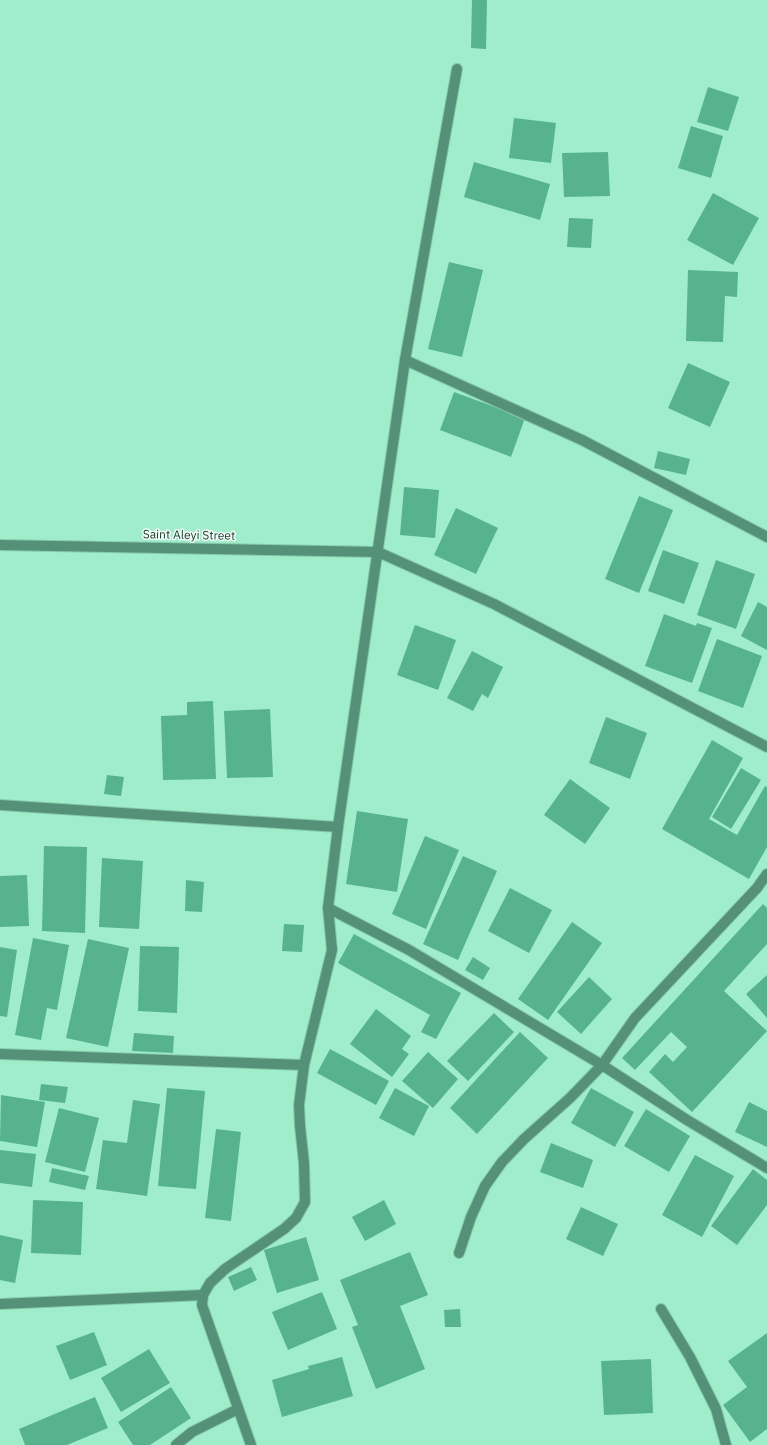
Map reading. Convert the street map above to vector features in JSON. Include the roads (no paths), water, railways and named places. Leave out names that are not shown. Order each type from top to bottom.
[{"type":"street","points":[[251,1445],[202,1305],[203,1295],[210,1283],[225,1269],[284,1229],[296,1218],[305,1202],[304,1163],[300,1126],[300,1105],[304,1065],[332,950],[328,908],[338,827],[405,360],[457,69]]},
{"type":"street","points":[[405,360],[582,440],[767,537]]},
{"type":"street","name":"Saint Aleyi Street","points":[[0,545],[378,552]]},
{"type":"street","points":[[378,552],[494,604],[767,747]]},
{"type":"street","points":[[0,805],[338,827]]},
{"type":"street","points":[[459,1253],[471,1217],[485,1186],[502,1162],[524,1139],[570,1098],[602,1065],[635,1018],[756,888],[767,874]]},
{"type":"street","points":[[328,908],[409,950],[602,1065],[687,1120],[767,1168]]},
{"type":"street","points":[[0,1054],[304,1065]]},
{"type":"street","points":[[0,1304],[203,1295]]},
{"type":"street","points":[[661,1309],[690,1357],[716,1408],[726,1445]]},
{"type":"street","points":[[176,1445],[192,1432],[238,1408]]}]
